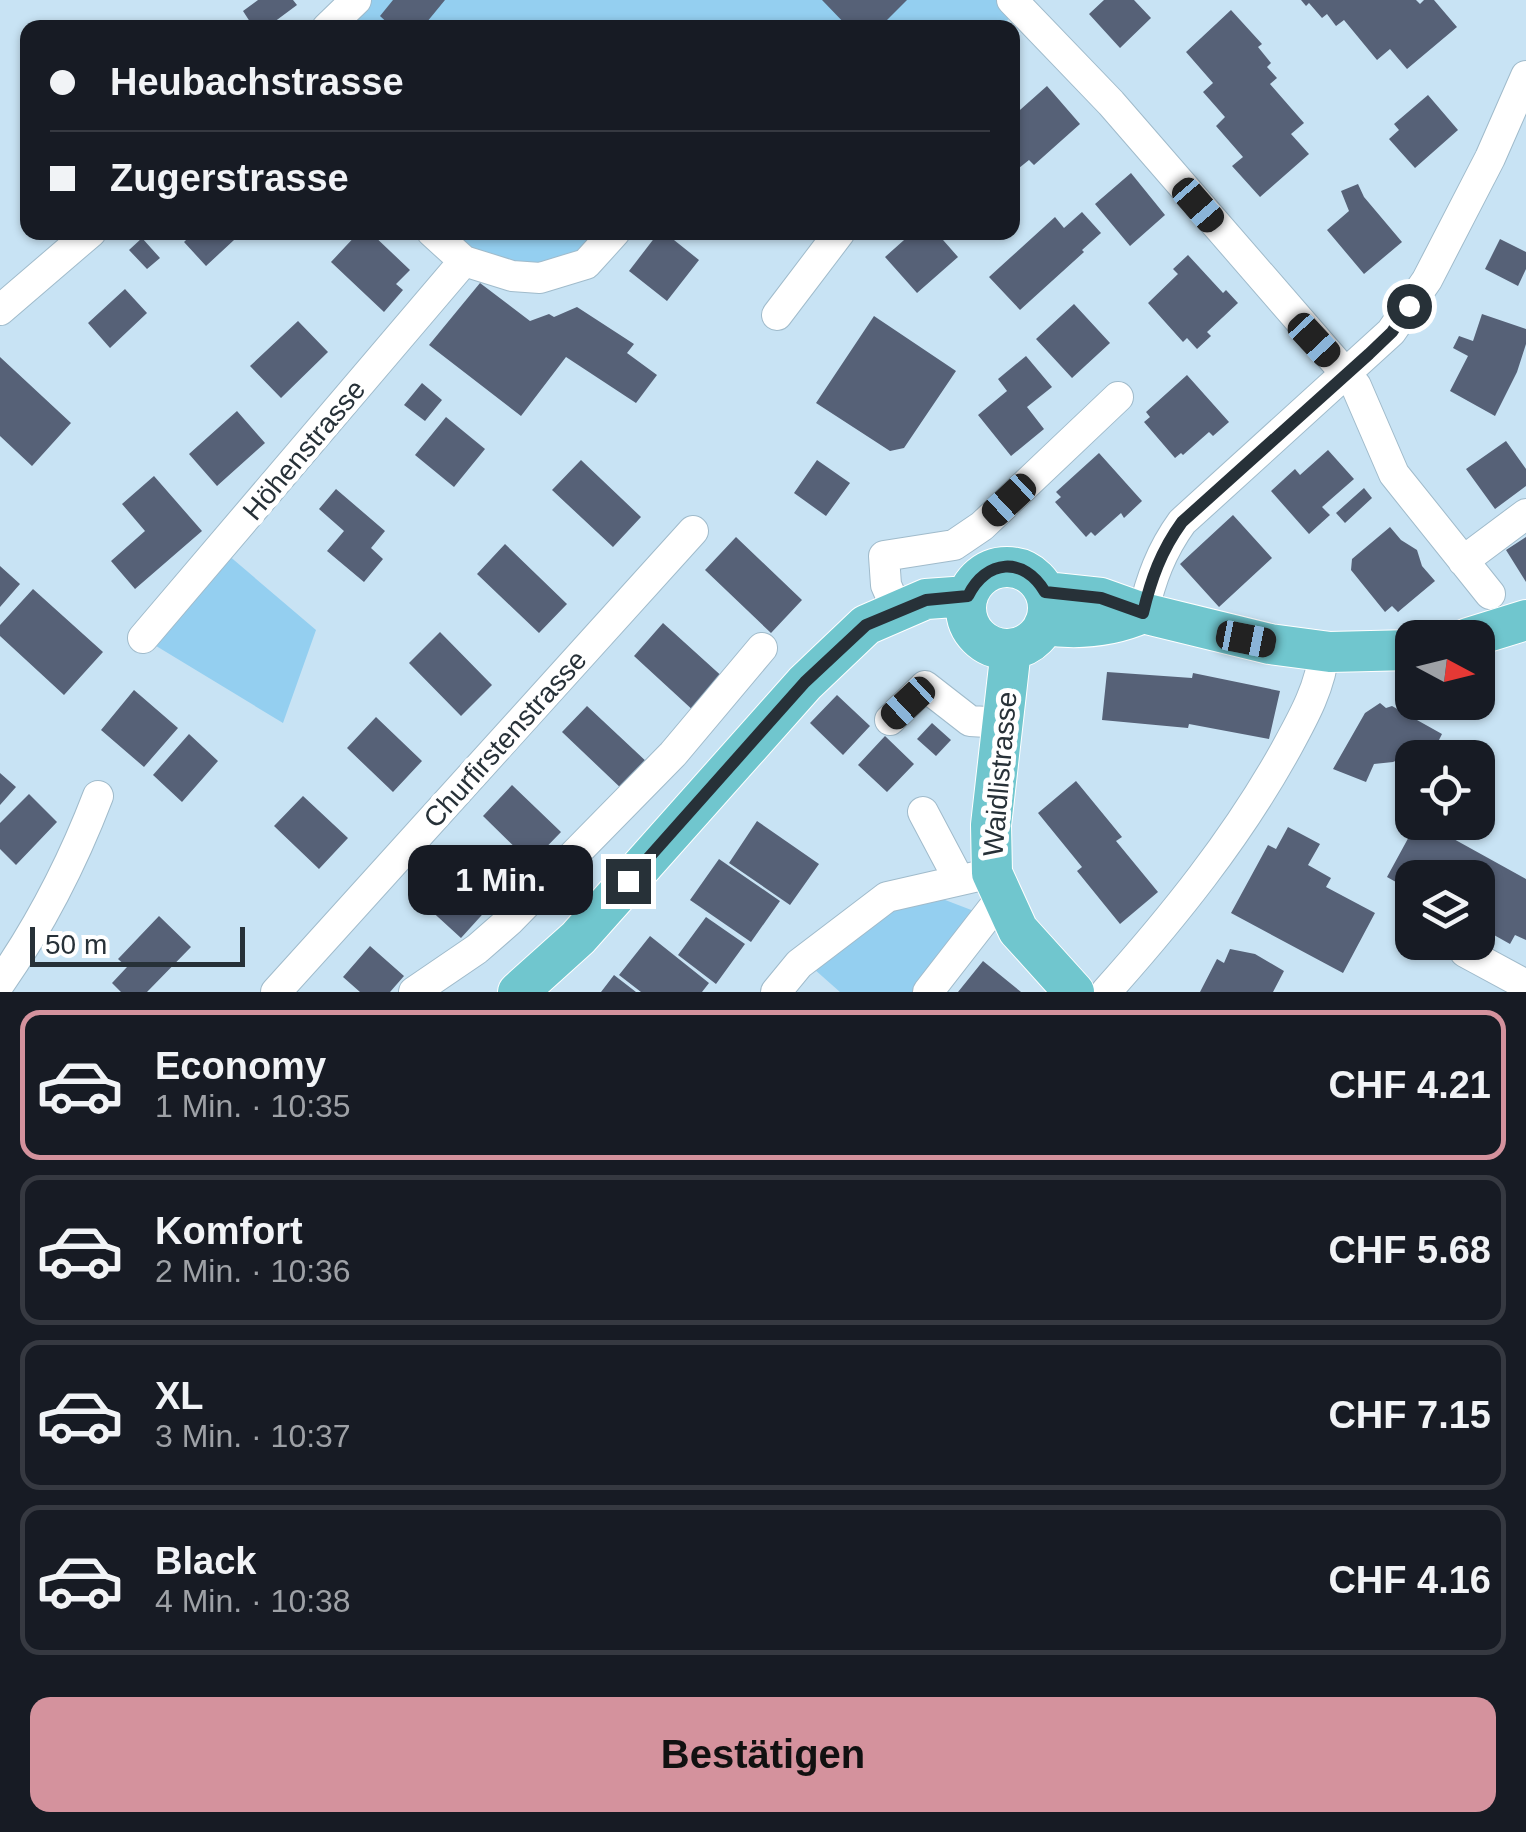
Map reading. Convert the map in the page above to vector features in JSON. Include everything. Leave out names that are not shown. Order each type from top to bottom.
[{"type":"main road","points":[[1045,609],[1031,642],[1011,649],[989,644],[972,629],[966,607],[968,596],[982,575],[1005,566],[1029,573],[1045,609],[1071,629],[1097,627],[1143,613],[1222,634],[1324,651],[1395,651]]},
{"type":"main road","points":[[518,992],[578,938],[805,682],[866,625],[926,600],[968,596]]},
{"type":"main road","points":[[1495,630],[1526,620]]},
{"type":"main road","name":"Waidlistrasse","points":[[1011,649],[984,884],[1018,930],[1074,992]]},
{"type":"street","points":[[335,20],[356,0]]},
{"type":"street","points":[[1020,21],[1111,103],[1347,375],[1356,386],[1394,474],[1490,594]]},
{"type":"street","points":[[1143,613],[1163,548],[1182,522],[1392,332],[1427,280],[1490,158],[1526,76]]},
{"type":"street","points":[[0,310],[82,240]]},
{"type":"street","points":[[441,240],[464,261],[512,276],[540,278],[586,264],[608,240]]},
{"type":"street","points":[[778,316],[834,240]]},
{"type":"street","name":"Höhenstrasse","points":[[143,638],[464,261]]},
{"type":"street","points":[[897,610],[886,585],[884,556],[954,545],[982,526],[1118,397]]},
{"type":"street","points":[[1463,561],[1526,514]]},
{"type":"street","name":"Churfirstenstrasse","points":[[276,992],[693,531]]},
{"type":"street","points":[[414,992],[477,949],[509,921],[673,754],[762,648]]},
{"type":"street","points":[[1106,992],[1198,884],[1236,832],[1301,722],[1322,672],[1324,651]]},
{"type":"street","points":[[890,720],[926,686],[970,722],[1004,724]]},
{"type":"street","points":[[0,983],[51,904],[77,852],[98,796]]},
{"type":"street","points":[[922,812],[984,884]]},
{"type":"street","points":[[776,992],[799,964],[886,897],[984,884]]},
{"type":"street","points":[[928,992],[984,884]]},
{"type":"street","points":[[1480,960],[1526,985]]},
{"type":"shaded area","points":[[356,0],[1012,0],[1019,8],[1008,20],[335,20]]},
{"type":"shaded area","points":[[449,240],[603,240],[540,278]]},
{"type":"shaded area","points":[[221,549],[316,630],[283,723],[143,638]]},
{"type":"shaded area","points":[[919,890],[987,916],[928,992],[840,992],[814,969]]},
{"type":"building","points":[[258,0],[293,0],[297,5],[277,20],[249,20],[243,11]]},
{"type":"building","points":[[393,0],[445,0],[429,20],[384,20],[380,16]]},
{"type":"building","points":[[822,0],[907,0],[887,20],[841,20]]},
{"type":"building","points":[[1104,0],[1134,0],[1151,18],[1120,48],[1089,14]]},
{"type":"building","points":[[1301,0],[1416,0],[1420,4],[1434,0],[1457,27],[1407,69],[1390,49],[1377,60],[1344,20],[1336,26],[1327,14],[1322,18]]},
{"type":"building","points":[[1231,10],[1262,44],[1258,47],[1277,78],[1270,84],[1304,123],[1291,134],[1309,154],[1260,197],[1232,166],[1243,157],[1216,126],[1225,117],[1203,92],[1213,83],[1186,52]]},
{"type":"building","points":[[1047,86],[1080,124],[1034,165],[1029,160],[1020,167],[1020,110]]},
{"type":"building","points":[[1428,95],[1458,130],[1415,168],[1389,139],[1399,130],[1394,124]]},
{"type":"building","points":[[1131,173],[1165,215],[1130,246],[1095,204]]},
{"type":"building","points":[[1358,184],[1364,197],[1402,242],[1364,274],[1327,230],[1349,211],[1341,191]]},
{"type":"building","points":[[1082,212],[1101,233],[1020,310],[989,277],[1055,217],[1064,228]]},
{"type":"building","points":[[1500,239],[1526,252],[1526,269],[1518,286],[1485,269]]},
{"type":"building","points":[[144,240],[160,258],[147,269],[129,250]]},
{"type":"building","points":[[186,240],[234,240],[206,266]]},
{"type":"building","points":[[352,240],[378,240],[410,270],[396,284],[403,290],[384,312],[331,262]]},
{"type":"building","points":[[653,240],[674,240],[699,260],[667,301],[629,271]]},
{"type":"building","points":[[904,240],[943,240],[958,257],[917,293],[885,257]]},
{"type":"building","points":[[1188,255],[1223,293],[1226,290],[1238,303],[1207,332],[1211,336],[1197,349],[1187,338],[1183,342],[1148,303],[1178,274],[1173,269]]},
{"type":"building","points":[[480,283],[530,321],[549,314],[554,317],[577,307],[634,344],[627,353],[657,375],[636,403],[566,357],[521,416],[429,345]]},
{"type":"building","points":[[125,289],[147,313],[110,348],[88,323]]},
{"type":"building","points":[[1074,304],[1110,343],[1072,378],[1036,339]]},
{"type":"building","points":[[1482,314],[1526,329],[1526,344],[1517,372],[1495,416],[1450,391],[1468,356],[1453,348],[1459,336],[1473,341]]},
{"type":"building","points":[[874,316],[956,371],[904,448],[890,451],[816,403]]},
{"type":"building","points":[[298,321],[328,352],[281,398],[250,366]]},
{"type":"building","points":[[1026,356],[1052,387],[1027,407],[1044,429],[1011,456],[978,415],[1007,391],[998,379]]},
{"type":"building","points":[[0,357],[71,423],[32,466],[0,436]]},
{"type":"building","points":[[1187,375],[1229,422],[1175,458],[1144,422],[1150,417],[1146,412]]},
{"type":"building","points":[[422,383],[442,400],[425,421],[404,405]]},
{"type":"building","points":[[237,411],[265,443],[217,486],[189,454]]},
{"type":"building","points":[[446,417],[485,449],[454,487],[415,455]]},
{"type":"building","points":[[1506,441],[1526,469],[1526,486],[1495,509],[1466,469]]},
{"type":"building","points":[[1328,450],[1354,479],[1322,507],[1330,515],[1309,534],[1271,491],[1295,469],[1300,475]]},
{"type":"building","points":[[1099,453],[1142,501],[1124,518],[1121,513],[1095,536],[1091,532],[1086,537],[1055,502],[1061,497],[1056,492]]},
{"type":"building","points":[[581,460],[641,517],[613,547],[552,490]]},
{"type":"building","points":[[817,460],[850,483],[826,516],[794,493]]},
{"type":"building","points":[[154,476],[202,531],[135,589],[111,561],[145,531],[122,504]]},
{"type":"building","points":[[1364,488],[1372,498],[1345,523],[1336,513]]},
{"type":"building","points":[[336,489],[385,531],[371,548],[383,559],[364,582],[327,551],[344,531],[319,509]]},
{"type":"building","points":[[1233,515],[1272,558],[1219,607],[1180,564]]},
{"type":"building","points":[[1390,527],[1417,550],[1422,566],[1435,581],[1398,612],[1392,606],[1385,612],[1351,570],[1352,559]]},
{"type":"building","points":[[736,537],[802,600],[771,633],[705,570]]},
{"type":"building","points":[[1526,537],[1526,582],[1506,550]]},
{"type":"building","points":[[505,544],[567,604],[539,633],[477,574]]},
{"type":"building","points":[[0,566],[20,584],[0,607]]},
{"type":"building","points":[[33,589],[103,652],[64,695],[0,636],[0,625]]},
{"type":"building","points":[[663,623],[726,680],[696,713],[634,656]]},
{"type":"building","points":[[440,632],[492,685],[461,716],[409,663]]},
{"type":"building","points":[[1107,672],[1192,678],[1193,673],[1280,691],[1269,739],[1189,724],[1188,728],[1102,720]]},
{"type":"building","points":[[134,690],[178,728],[144,767],[101,730]]},
{"type":"building","points":[[837,695],[870,726],[843,755],[810,723]]},
{"type":"building","points":[[1380,703],[1386,708],[1392,706],[1395,720],[1417,720],[1442,734],[1439,740],[1395,740],[1395,761],[1374,764],[1366,782],[1333,769],[1365,713]]},
{"type":"building","points":[[587,706],[649,764],[624,791],[562,732]]},
{"type":"building","points":[[376,717],[422,761],[393,792],[347,748]]},
{"type":"building","points":[[932,723],[951,740],[936,756],[917,739]]},
{"type":"building","points":[[189,734],[218,761],[182,802],[153,775]]},
{"type":"building","points":[[885,736],[914,764],[887,792],[858,765]]},
{"type":"building","points":[[0,773],[16,787],[0,805]]},
{"type":"building","points":[[1076,781],[1122,837],[1116,841],[1158,892],[1120,924],[1077,871],[1082,867],[1038,813]]},
{"type":"building","points":[[512,785],[561,832],[531,863],[483,816]]},
{"type":"building","points":[[29,794],[57,822],[16,865],[0,849],[0,823]]},
{"type":"building","points":[[303,796],[348,838],[319,869],[274,826]]},
{"type":"building","points":[[757,821],[819,864],[790,905],[729,863]]},
{"type":"building","points":[[1288,827],[1320,844],[1308,865],[1331,878],[1326,887],[1375,913],[1343,973],[1231,913],[1268,845],[1276,849]]},
{"type":"building","points":[[1407,840],[1456,840],[1492,860],[1396,860]]},
{"type":"building","points":[[719,859],[780,901],[751,942],[690,900]]},
{"type":"building","points":[[1395,862],[1395,881],[1387,877]]},
{"type":"building","points":[[1495,862],[1526,879],[1526,940],[1515,935],[1510,944],[1495,936]]},
{"type":"building","points":[[444,864],[490,906],[461,938],[415,896]]},
{"type":"building","points":[[159,916],[191,947],[147,992],[121,992],[112,983],[127,967],[118,959]]},
{"type":"building","points":[[706,917],[745,944],[716,984],[678,955]]},
{"type":"building","points":[[650,936],[709,983],[702,992],[641,992],[619,975]]},
{"type":"building","points":[[370,946],[404,976],[390,992],[360,992],[343,977]]},
{"type":"building","points":[[1230,949],[1255,954],[1284,971],[1273,992],[1200,992],[1217,959],[1224,963]]},
{"type":"building","points":[[983,961],[1021,992],[958,992]]},
{"type":"building","points":[[614,975],[636,992],[601,992]]},
{"type":"route","points":[[628,881],[805,682],[878,617],[926,600],[968,596],[982,575],[1005,566],[1029,573],[1045,592],[1101,598],[1143,613],[1163,548],[1182,522],[1369,354],[1392,332],[1409,306]]}]
